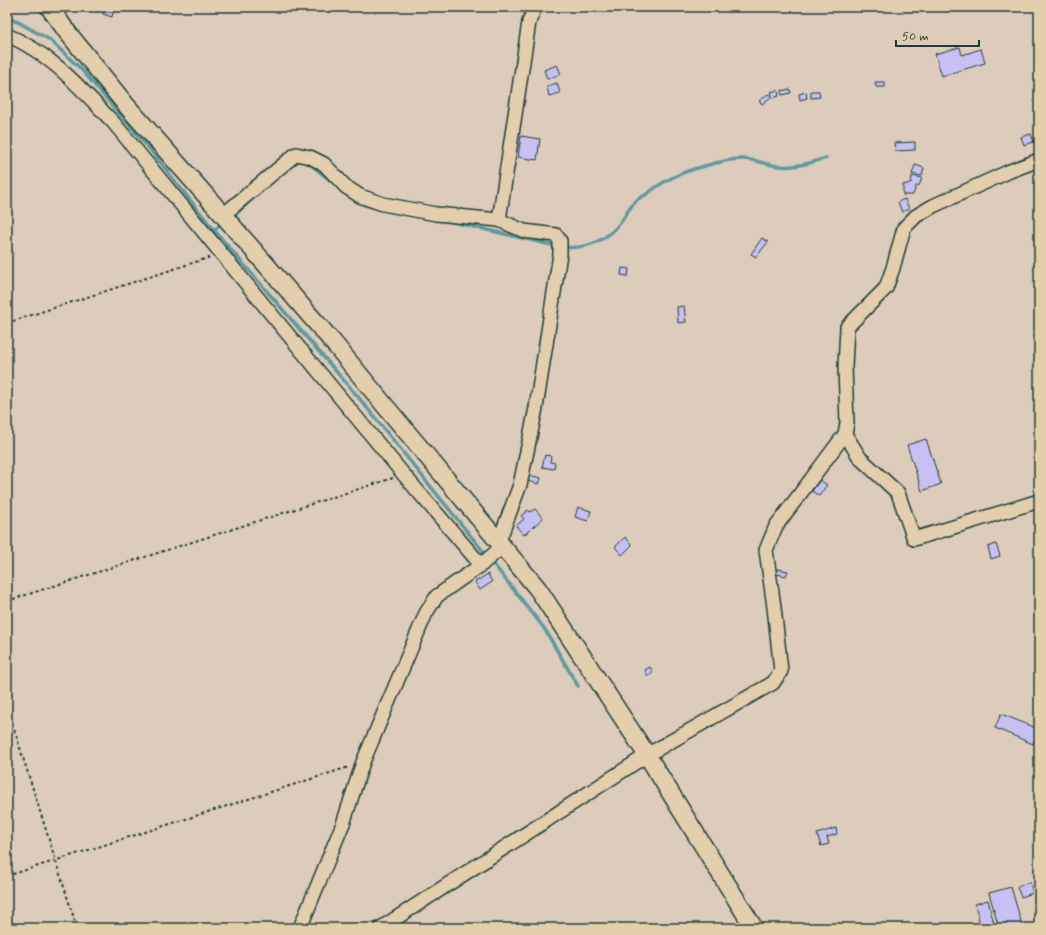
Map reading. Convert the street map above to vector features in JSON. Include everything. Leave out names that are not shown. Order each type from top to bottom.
[{"type":"street","points":[[49,7],[68,33],[126,104],[332,341],[500,546],[538,589],[648,755],[754,928]]},
{"type":"street","points":[[499,220],[529,22],[535,7]]},
{"type":"street","points":[[7,35],[47,57],[62,69],[113,122],[404,475],[483,562]]},
{"type":"street","points":[[223,215],[296,154],[310,157],[324,164],[346,187],[360,196],[383,204],[436,214],[499,220],[524,231],[556,235],[560,247],[536,408],[520,485],[500,546],[483,562],[437,596],[426,613],[363,762],[344,821],[300,928]]},
{"type":"street","points":[[381,928],[648,755],[773,683],[781,671],[766,550],[776,526],[845,434],[847,423],[845,367],[847,327],[886,288],[904,228],[916,216],[933,206],[1010,171],[1039,160]]},
{"type":"street","points":[[845,434],[860,458],[898,493],[914,539],[1039,501]]},
{"type":"path","points":[[7,323],[221,254]]},
{"type":"path","points":[[7,601],[404,475]]},
{"type":"path","points":[[7,707],[78,928]]},
{"type":"path","points":[[7,876],[363,762]]},
{"type":"building","points":[[105,7],[114,9],[112,17],[103,14]]},
{"type":"building","points":[[960,47],[962,55],[981,49],[985,63],[942,76],[935,54]]},
{"type":"building","points":[[557,65],[561,74],[547,79],[544,70]]},
{"type":"building","points":[[875,82],[885,82],[885,87],[876,87]]},
{"type":"building","points":[[557,83],[560,93],[549,96],[547,86]]},
{"type":"building","points":[[790,89],[791,93],[782,95],[781,91]]},
{"type":"building","points":[[778,90],[779,96],[773,98],[771,92]]},
{"type":"building","points":[[811,91],[819,91],[820,97],[811,98]]},
{"type":"building","points":[[806,92],[807,98],[800,100],[799,94]]},
{"type":"building","points":[[768,94],[771,97],[762,104],[759,101]]},
{"type":"building","points":[[1031,134],[1034,142],[1024,145],[1021,137]]},
{"type":"building","points":[[521,136],[540,139],[537,160],[518,157]]},
{"type":"building","points":[[915,142],[915,150],[895,151],[894,143]]},
{"type":"building","points":[[915,165],[924,168],[922,176],[912,174]]},
{"type":"building","points":[[912,176],[922,178],[919,186],[916,186],[913,195],[903,195],[903,185],[911,183]]},
{"type":"building","points":[[905,199],[909,209],[902,212],[898,202]]},
{"type":"building","points":[[762,238],[768,242],[756,257],[751,254]]},
{"type":"building","points":[[622,268],[629,269],[628,276],[621,275]]},
{"type":"building","points":[[684,306],[686,322],[678,323],[677,307]]},
{"type":"building","points":[[926,439],[941,484],[922,491],[907,445]]},
{"type":"building","points":[[545,455],[551,456],[550,462],[555,463],[554,469],[542,467]]},
{"type":"building","points":[[529,475],[541,478],[539,484],[528,481]]},
{"type":"building","points":[[820,480],[827,485],[819,496],[812,491]]},
{"type":"building","points":[[578,507],[591,511],[588,521],[575,517]]},
{"type":"building","points":[[535,509],[543,518],[524,535],[516,526],[524,519],[521,516],[528,510],[530,512]]},
{"type":"building","points":[[625,537],[632,545],[622,555],[615,547]]},
{"type":"building","points":[[996,544],[1000,556],[991,559],[988,547]]},
{"type":"building","points":[[777,569],[788,571],[786,576],[776,574]]},
{"type":"building","points":[[488,574],[492,582],[480,590],[475,582]]},
{"type":"building","points":[[650,667],[653,673],[648,676],[645,670]]},
{"type":"building","points":[[1001,714],[1039,729],[1033,744],[995,728]]},
{"type":"building","points":[[836,828],[837,834],[827,837],[829,844],[821,846],[817,834]]},
{"type":"building","points":[[1030,882],[1033,893],[1021,897],[1017,887]]},
{"type":"building","points":[[1011,887],[1023,928],[999,928],[989,893]]},
{"type":"building","points":[[988,900],[995,928],[976,928],[975,925],[980,924],[975,904]]},
{"type":"waterway","points":[[7,18],[18,22],[50,40],[81,69],[148,147],[214,230],[359,398],[487,556]]},
{"type":"waterway","points":[[563,247],[580,247],[604,238],[611,233],[638,199],[664,182],[689,171],[734,159],[745,159],[774,165],[791,166],[802,165],[826,158]]},
{"type":"waterway","points":[[306,161],[331,181]]},
{"type":"waterway","points":[[233,217],[254,197]]},
{"type":"waterway","points":[[358,202],[388,211]]},
{"type":"waterway","points":[[449,221],[556,246]]},
{"type":"waterway","points":[[214,230],[220,225]]},
{"type":"waterway","points":[[491,561],[544,628],[578,686]]}]
